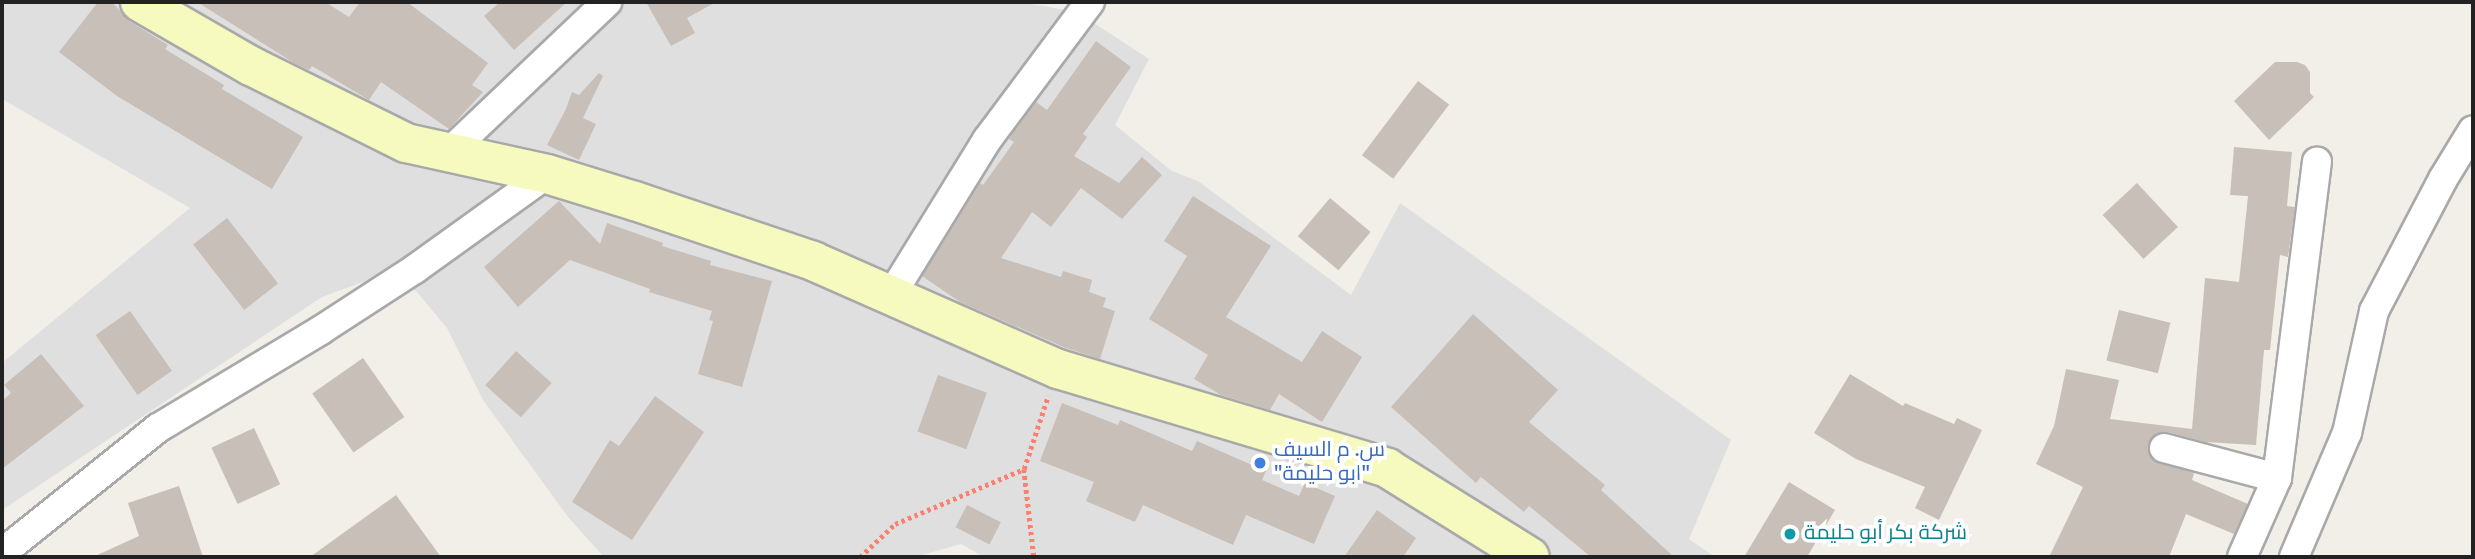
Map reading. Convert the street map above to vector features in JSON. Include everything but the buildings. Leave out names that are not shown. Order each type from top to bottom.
[{"type":"street","points":[[140,2],[250,66],[394,138],[447,154],[547,174],[813,261],[1058,369],[1387,468],[1530,557]]},
{"type":"street","points":[[447,154],[607,2]]},
{"type":"street","points":[[890,297],[987,140],[1090,2]]},
{"type":"street","points":[[2294,557],[2347,433],[2374,311],[2443,178],[2473,130]]},
{"type":"street","points":[[2242,557],[2277,478],[2317,162]]},
{"type":"street","points":[[2,553],[158,428],[394,283],[547,174]]},
{"type":"street","points":[[2164,448],[2277,478]]},
{"type":"path","points":[[1034,557],[1024,469],[1058,369]]},
{"type":"path","points":[[860,557],[895,524],[1024,469]]},
{"type":"shaded area","points":[[2,2],[1020,2],[1077,12],[1149,59],[1115,125],[1172,171],[1198,181],[1351,295],[1400,203],[1731,440],[1689,539],[1715,557],[984,557],[961,544],[915,557],[604,557],[568,517],[483,400],[447,328],[416,291],[379,276],[322,297],[2,510],[2,363],[190,208],[2,99]]},
{"type":"place","name":"س. م السيف \"ابو حليمة\"","points":[[1260,463]]},
{"type":"place","name":"شركة بكر أبو حليمة","points":[[1790,534]]}]
